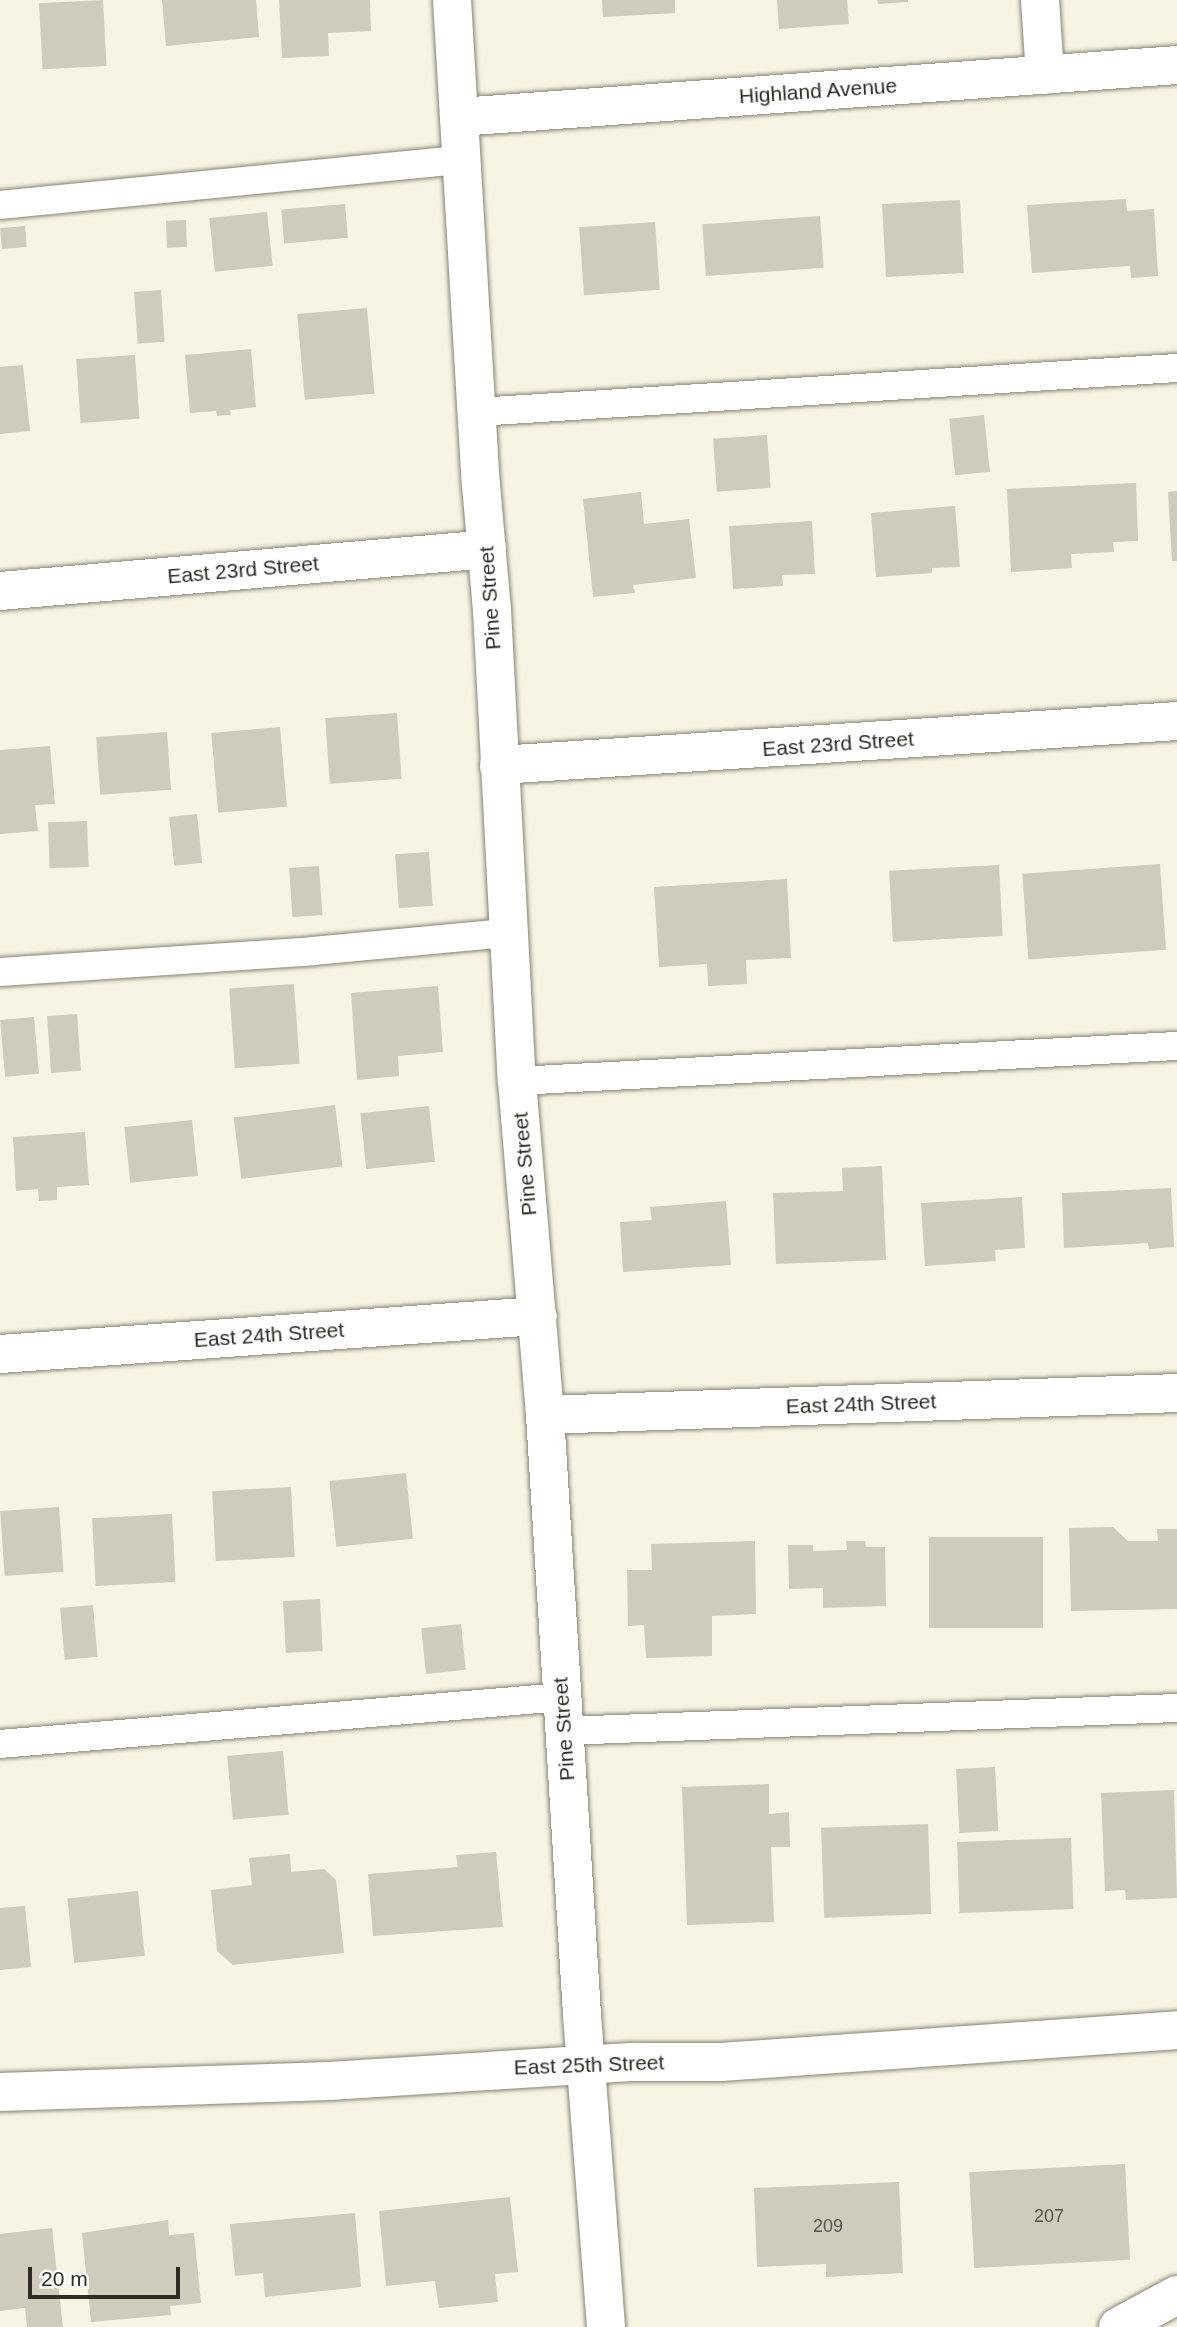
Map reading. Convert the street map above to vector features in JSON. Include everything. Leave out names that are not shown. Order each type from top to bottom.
[{"type":"street","name":"Pine Street","points":[[452,0],[517,1081],[538,1316],[586,2064],[606,2327]]},
{"type":"street","points":[[1040,0],[1045,75]]},
{"type":"street","name":"Highland Avenue","points":[[458,117],[1177,65]]},
{"type":"street","name":"East 23rd Street","points":[[0,591],[487,549]]},
{"type":"street","name":"East 23rd Street","points":[[499,765],[1177,721]]},
{"type":"street","name":"East 24th Street","points":[[0,1354],[538,1316]]},
{"type":"street","name":"East 24th Street","points":[[545,1415],[1177,1394]]},
{"type":"street","name":"East 25th Street","points":[[0,2092],[329,2081],[586,2064],[722,2062],[1177,2030]]},
{"type":"street","points":[[1118,2327],[1177,2295]]},
{"type":"lane","points":[[0,205],[460,160]]},
{"type":"lane","points":[[477,412],[1177,369]]},
{"type":"lane","points":[[0,972],[300,952],[508,933]]},
{"type":"lane","points":[[517,1081],[1177,1046]]},
{"type":"lane","points":[[0,1744],[563,1714],[1177,1708]]},
{"type":"building","points":[[103,0],[106,66],[43,69],[39,3]]},
{"type":"building","points":[[162,0],[256,0],[259,37],[166,46]]},
{"type":"building","points":[[279,0],[370,0],[371,31],[328,33],[329,56],[282,58]]},
{"type":"building","points":[[602,0],[675,0],[675,13],[603,17]]},
{"type":"building","points":[[777,0],[847,0],[849,24],[779,29]]},
{"type":"building","points":[[877,0],[908,0],[908,2],[878,4]]},
{"type":"building","points":[[1126,199],[1127,211],[1154,209],[1158,276],[1131,278],[1130,266],[1032,273],[1027,205]]},
{"type":"building","points":[[960,200],[964,273],[886,277],[882,204]]},
{"type":"building","points":[[345,204],[348,238],[284,243],[281,210]]},
{"type":"building","points":[[267,212],[273,266],[215,272],[209,218]]},
{"type":"building","points":[[820,216],[824,268],[706,276],[702,224]]},
{"type":"building","points":[[186,220],[187,247],[167,248],[166,221]]},
{"type":"building","points":[[655,222],[660,290],[584,295],[579,227]]},
{"type":"building","points":[[25,226],[27,247],[2,249],[0,228]]},
{"type":"building","points":[[161,290],[165,342],[138,344],[134,292]]},
{"type":"building","points":[[367,308],[374,394],[305,400],[297,314]]},
{"type":"building","points":[[251,349],[256,407],[230,410],[231,415],[217,416],[216,411],[190,413],[185,355]]},
{"type":"building","points":[[135,355],[139,419],[81,423],[76,359]]},
{"type":"building","points":[[23,365],[30,431],[0,434],[0,367]]},
{"type":"building","points":[[984,415],[990,472],[955,475],[949,419]]},
{"type":"building","points":[[767,435],[771,488],[717,492],[713,439]]},
{"type":"building","points":[[1136,483],[1138,541],[1113,542],[1114,552],[1071,554],[1072,568],[1011,572],[1007,489]]},
{"type":"building","points":[[1177,491],[1177,561],[1172,561],[1168,492]]},
{"type":"building","points":[[641,492],[644,524],[689,519],[696,578],[633,585],[635,593],[593,597],[583,499]]},
{"type":"building","points":[[955,506],[960,567],[932,568],[932,573],[876,577],[871,513]]},
{"type":"building","points":[[812,521],[815,574],[782,575],[783,586],[733,589],[729,526]]},
{"type":"building","points":[[397,713],[402,779],[330,784],[325,718]]},
{"type":"building","points":[[280,727],[287,807],[218,813],[211,733]]},
{"type":"building","points":[[167,732],[171,790],[100,795],[96,737]]},
{"type":"building","points":[[50,746],[55,804],[35,805],[38,831],[0,834],[0,750]]},
{"type":"building","points":[[197,814],[202,863],[174,866],[169,817]]},
{"type":"building","points":[[87,821],[89,867],[50,868],[48,822]]},
{"type":"building","points":[[429,852],[433,906],[399,908],[395,854]]},
{"type":"building","points":[[1160,864],[1166,950],[1028,959],[1022,874]]},
{"type":"building","points":[[999,865],[1003,936],[893,942],[889,871]]},
{"type":"building","points":[[319,866],[322,915],[292,917],[289,868]]},
{"type":"building","points":[[787,879],[791,958],[746,960],[747,984],[708,986],[707,964],[659,967],[654,887]]},
{"type":"building","points":[[294,984],[300,1064],[235,1068],[229,989]]},
{"type":"building","points":[[438,986],[443,1052],[398,1056],[399,1076],[357,1080],[351,993]]},
{"type":"building","points":[[77,1014],[81,1071],[51,1073],[47,1016]]},
{"type":"building","points":[[34,1017],[39,1074],[5,1077],[0,1020]]},
{"type":"building","points":[[335,1105],[343,1167],[241,1179],[234,1117]]},
{"type":"building","points":[[429,1106],[435,1162],[366,1169],[360,1113]]},
{"type":"building","points":[[192,1120],[198,1176],[130,1183],[124,1127]]},
{"type":"building","points":[[85,1132],[89,1185],[57,1187],[57,1200],[39,1201],[38,1189],[16,1191],[13,1137]]},
{"type":"building","points":[[882,1166],[886,1260],[776,1264],[773,1193],[843,1191],[842,1168]]},
{"type":"building","points":[[1171,1188],[1174,1247],[1149,1249],[1148,1243],[1064,1248],[1062,1193]]},
{"type":"building","points":[[1022,1197],[1025,1248],[995,1250],[996,1261],[925,1266],[921,1203]]},
{"type":"building","points":[[726,1201],[731,1265],[623,1272],[620,1222],[652,1220],[650,1207]]},
{"type":"building","points":[[406,1473],[413,1539],[336,1547],[329,1481]]},
{"type":"building","points":[[291,1487],[295,1557],[216,1561],[212,1491]]},
{"type":"building","points":[[59,1507],[64,1572],[5,1576],[0,1511]]},
{"type":"building","points":[[172,1514],[176,1582],[96,1586],[92,1518]]},
{"type":"building","points":[[1113,1527],[1128,1541],[1158,1541],[1157,1529],[1177,1529],[1177,1609],[1071,1611],[1069,1528]]},
{"type":"building","points":[[929,1537],[1043,1537],[1043,1628],[929,1628]]},
{"type":"building","points":[[755,1541],[756,1614],[712,1616],[712,1656],[646,1658],[644,1625],[628,1626],[627,1570],[652,1570],[651,1544]]},
{"type":"building","points":[[846,1541],[865,1541],[866,1547],[885,1547],[886,1606],[823,1608],[823,1588],[789,1589],[788,1545],[813,1545],[813,1551],[847,1550]]},
{"type":"building","points":[[320,1599],[323,1651],[286,1653],[283,1601]]},
{"type":"building","points":[[93,1605],[98,1657],[65,1660],[60,1608]]},
{"type":"building","points":[[461,1624],[466,1670],[426,1674],[421,1628]]},
{"type":"building","points":[[283,1751],[289,1815],[233,1820],[227,1756]]},
{"type":"building","points":[[995,1767],[998,1831],[959,1833],[956,1769]]},
{"type":"building","points":[[769,1784],[769,1814],[789,1812],[790,1847],[771,1847],[774,1922],[687,1925],[682,1787]]},
{"type":"building","points":[[1174,1790],[1177,1898],[1126,1900],[1125,1890],[1105,1891],[1101,1793]]},
{"type":"building","points":[[928,1824],[931,1914],[824,1918],[821,1828]]},
{"type":"building","points":[[1071,1838],[1073,1909],[960,1913],[957,1842]]},
{"type":"building","points":[[496,1852],[503,1927],[373,1936],[368,1874],[458,1867],[456,1855]]},
{"type":"building","points":[[290,1854],[291,1872],[324,1869],[336,1880],[344,1953],[233,1965],[217,1951],[211,1890],[252,1885],[249,1858]]},
{"type":"building","points":[[138,1891],[145,1956],[74,1963],[67,1898]]},
{"type":"building","points":[[25,1906],[31,1967],[0,1970],[0,1908]]},
{"type":"building","points":[[1125,2164],[1130,2260],[974,2268],[969,2172]]},
{"type":"building","points":[[899,2182],[903,2273],[826,2277],[826,2264],[757,2267],[754,2188]]},
{"type":"building","points":[[510,2197],[518,2272],[495,2274],[498,2302],[439,2308],[435,2281],[386,2286],[379,2211]]},
{"type":"building","points":[[355,2213],[361,2287],[265,2297],[263,2273],[235,2276],[230,2224]]},
{"type":"building","points":[[168,2220],[169,2235],[194,2233],[201,2303],[170,2306],[171,2315],[91,2322],[82,2233]]},
{"type":"building","points":[[52,2228],[63,2327],[27,2327],[25,2308],[0,2311],[0,2234]]}]
